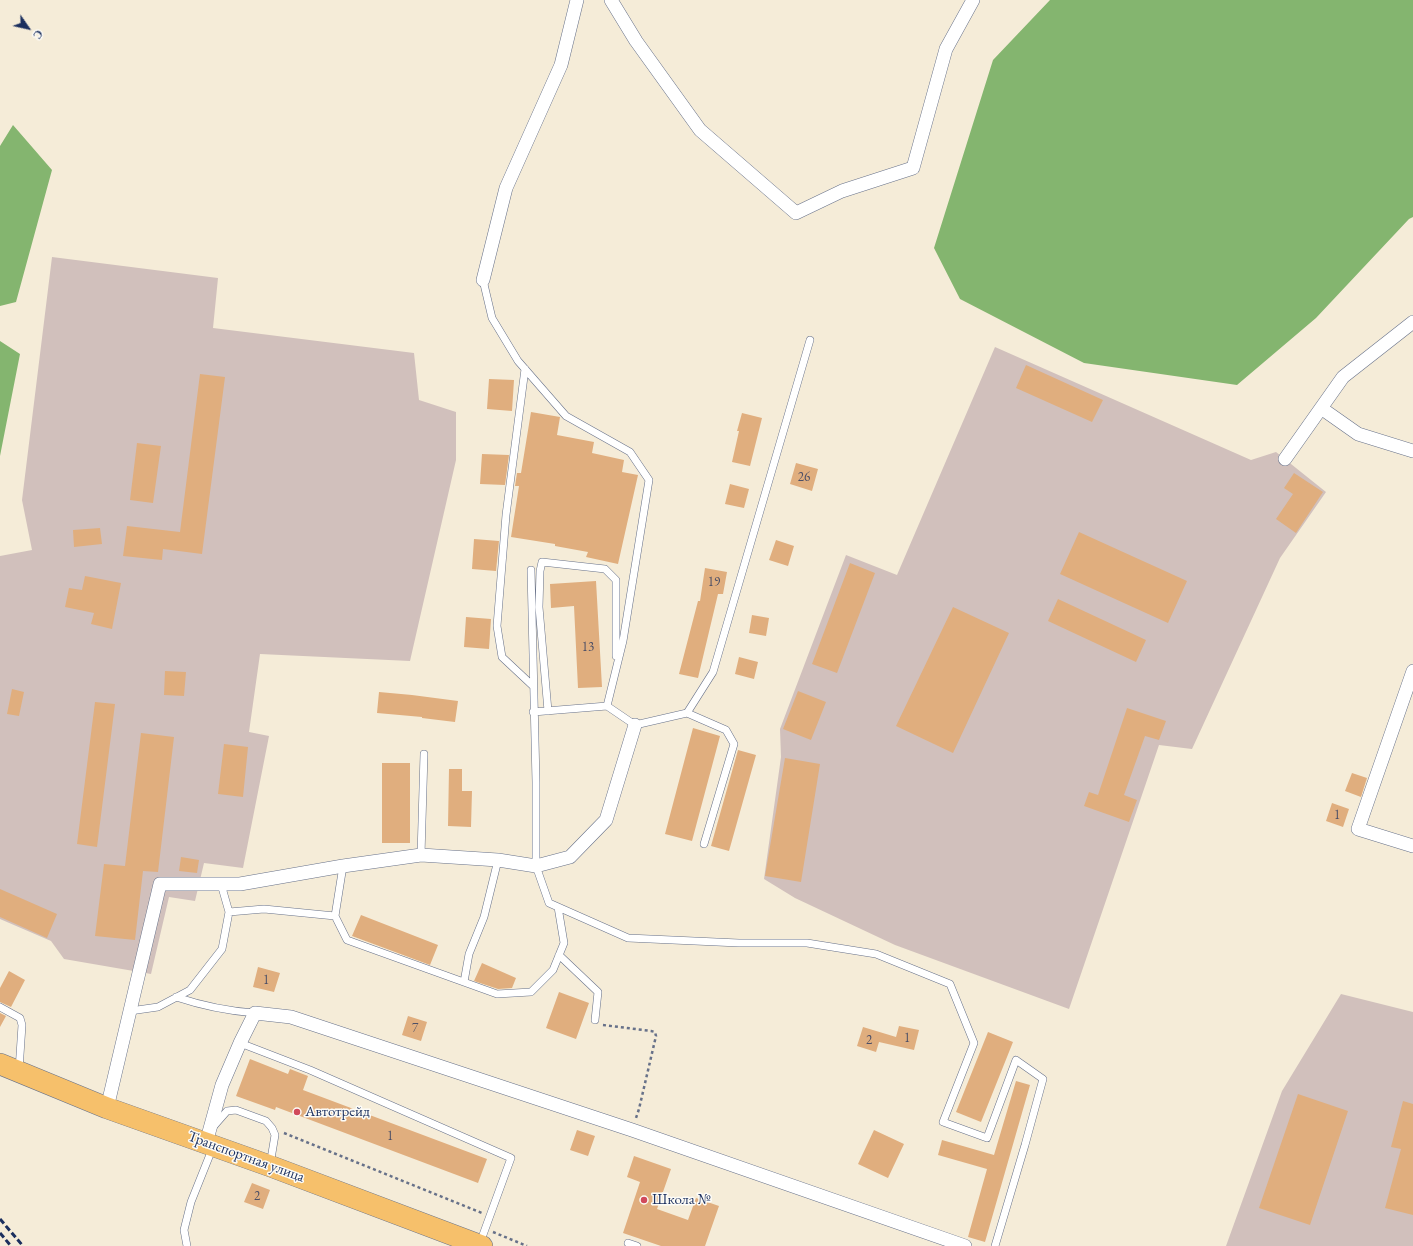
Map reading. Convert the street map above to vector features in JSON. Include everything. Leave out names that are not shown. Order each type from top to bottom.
[{"type":"main road","name":"Транспортная улица","points":[[10,1068],[107,1108],[210,1139],[270,1166],[482,1240]]},
{"type":"street","points":[[483,280],[506,188],[561,65],[577,0]]},
{"type":"street","points":[[611,0],[636,41],[700,130],[796,213],[842,191],[913,168],[946,49],[973,0]]},
{"type":"street","points":[[1285,459],[1343,377],[1413,322]]},
{"type":"street","points":[[1321,408],[1358,434],[1413,451]]},
{"type":"street","points":[[1413,671],[1358,829],[1413,846]]},
{"type":"street","points":[[107,1108],[160,884],[240,884],[343,866],[421,856],[498,860],[536,866],[570,857],[606,820],[635,725]]},
{"type":"street","points":[[210,1139],[222,1085],[240,1042],[255,1013],[291,1017],[632,1130],[965,1246]]},
{"type":"lane","points":[[483,280],[492,318],[518,361],[566,416],[630,452],[649,480],[623,641],[607,706]]},
{"type":"lane","points":[[687,712],[713,672],[810,340]]},
{"type":"lane","points":[[525,369],[506,515],[497,626],[502,657],[533,686]]},
{"type":"lane","points":[[548,710],[539,607],[540,571],[542,562],[605,568],[616,580],[616,668]]},
{"type":"lane","points":[[531,570],[533,712],[536,782],[536,866],[549,903],[628,938],[739,943],[807,943],[876,954],[950,984],[974,1042],[943,1122],[987,1138],[1016,1060],[1043,1079],[995,1246]]},
{"type":"lane","points":[[533,712],[607,706],[635,725],[687,712],[726,730],[734,744],[704,844]]},
{"type":"lane","points":[[421,856],[424,754]]},
{"type":"lane","points":[[464,982],[469,954],[484,917],[498,860]]},
{"type":"lane","points":[[343,866],[335,916],[347,940],[497,994],[531,992],[553,970],[564,943],[558,907]]},
{"type":"lane","points":[[130,1011],[158,1007],[190,990],[222,949],[229,912],[221,884]]},
{"type":"lane","points":[[229,912],[264,909],[335,916]]},
{"type":"lane","points":[[559,955],[598,992],[596,1020]]},
{"type":"lane","points":[[176,997],[204,1006],[230,1011],[255,1013]]},
{"type":"lane","points":[[0,1007],[20,1018],[22,1025],[10,1068]]},
{"type":"lane","points":[[240,1042],[310,1070],[511,1158],[482,1240]]},
{"type":"lane","points":[[186,1246],[184,1230],[210,1139],[227,1111],[236,1110],[266,1121],[272,1128],[275,1135],[270,1166]]},
{"type":"lane","points":[[628,1243],[637,1246]]},
{"type":"path","points":[[596,1020],[596,1024],[655,1032],[656,1036],[639,1109],[632,1130]]},
{"type":"path","points":[[272,1128],[490,1216]]},
{"type":"path","points":[[482,1240],[527,1246]]},
{"type":"shaded area","points":[[52,257],[218,278],[213,328],[414,353],[419,400],[456,412],[456,460],[410,661],[260,654],[249,732],[269,736],[243,868],[204,863],[195,901],[169,897],[151,974],[64,959],[51,941],[0,919],[0,556],[32,550],[22,500]]},
{"type":"shaded area","points":[[995,347],[1251,460],[1276,452],[1326,492],[1280,558],[1192,749],[1159,745],[1069,1009],[895,945],[795,898],[764,879],[781,757],[780,729],[846,555],[897,575]]},
{"type":"shaded area","points":[[1341,994],[1413,1012],[1413,1246],[1226,1246],[1282,1091]]},
{"type":"green space","points":[[1050,0],[1413,0],[1413,217],[1409,219],[1316,318],[1237,385],[1084,363],[960,299],[934,248],[993,60]]},
{"type":"green space","points":[[13,125],[52,170],[16,302],[0,306],[0,146]]},
{"type":"green space","points":[[0,341],[20,354],[0,456]]},
{"type":"building","points":[[1026,365],[1103,400],[1092,422],[1016,388]]},
{"type":"building","points":[[200,374],[225,377],[202,554],[163,549],[162,560],[123,556],[127,526],[180,532]]},
{"type":"building","points":[[489,379],[514,380],[512,411],[487,409]]},
{"type":"building","points":[[531,412],[560,417],[557,435],[594,442],[592,453],[624,460],[622,472],[638,475],[618,564],[586,557],[588,552],[555,546],[555,544],[511,537],[519,486],[515,486],[517,473],[521,473]]},
{"type":"building","points":[[742,413],[762,418],[750,466],[732,462],[739,431],[737,431]]},
{"type":"building","points":[[137,443],[161,446],[153,503],[130,500]]},
{"type":"building","points":[[482,454],[509,455],[505,485],[480,484]]},
{"type":"building","points":[[796,463],[818,469],[812,491],[790,484]]},
{"type":"building","points":[[1294,473],[1323,492],[1296,533],[1276,519],[1293,494],[1284,488]]},
{"type":"building","points":[[730,484],[749,489],[744,508],[725,504]]},
{"type":"building","points":[[100,528],[102,544],[74,547],[73,530]]},
{"type":"building","points":[[1079,532],[1187,581],[1168,623],[1060,574]]},
{"type":"building","points":[[474,539],[499,541],[496,571],[472,569]]},
{"type":"building","points":[[776,540],[794,546],[788,566],[769,560]]},
{"type":"building","points":[[850,563],[875,573],[837,673],[812,664]]},
{"type":"building","points":[[705,568],[727,572],[723,594],[718,594],[698,678],[679,674],[698,601],[700,601]]},
{"type":"building","points":[[85,576],[121,583],[112,629],[91,624],[94,613],[65,607],[69,588],[82,590]]},
{"type":"building","points":[[596,581],[602,687],[578,688],[574,606],[551,608],[550,584]]},
{"type":"building","points":[[1058,599],[1146,640],[1136,662],[1048,621]]},
{"type":"building","points":[[953,607],[1009,633],[953,753],[896,726]]},
{"type":"building","points":[[752,615],[769,618],[766,636],[749,633]]},
{"type":"building","points":[[466,617],[491,619],[489,649],[464,647]]},
{"type":"building","points":[[739,657],[758,662],[754,679],[735,674]]},
{"type":"building","points":[[165,671],[186,672],[184,696],[164,695]]},
{"type":"building","points":[[12,689],[24,692],[19,716],[7,714]]},
{"type":"building","points":[[798,691],[826,702],[811,740],[783,729]]},
{"type":"building","points":[[379,692],[458,701],[455,722],[377,713]]},
{"type":"building","points":[[95,702],[115,704],[97,847],[77,844]]},
{"type":"building","points":[[1127,708],[1166,721],[1159,740],[1145,736],[1124,795],[1137,800],[1129,822],[1084,806],[1089,792],[1098,795]]},
{"type":"building","points":[[693,728],[720,736],[692,841],[665,834]]},
{"type":"building","points":[[141,733],[174,737],[158,872],[143,871],[135,940],[95,936],[104,864],[125,866]]},
{"type":"building","points":[[224,744],[248,747],[243,797],[218,794]]},
{"type":"building","points":[[738,750],[756,755],[729,851],[711,846]]},
{"type":"building","points":[[785,758],[820,764],[801,882],[765,876]]},
{"type":"building","points":[[382,763],[410,763],[410,843],[382,843]]},
{"type":"building","points":[[449,769],[462,769],[462,791],[472,791],[471,827],[448,826]]},
{"type":"building","points":[[1352,773],[1367,778],[1361,797],[1345,791]]},
{"type":"building","points":[[1332,803],[1349,809],[1343,827],[1326,821]]},
{"type":"building","points":[[181,857],[199,860],[197,873],[179,871]]},
{"type":"building","points":[[0,889],[57,914],[47,938],[0,917]]},
{"type":"building","points":[[361,915],[438,945],[430,965],[352,936]]},
{"type":"building","points":[[482,963],[516,978],[512,988],[498,989],[474,981]]},
{"type":"building","points":[[258,967],[280,973],[274,992],[253,987]]},
{"type":"building","points":[[9,971],[25,980],[11,1007],[0,1002],[0,988]]},
{"type":"building","points":[[559,992],[589,1003],[576,1039],[546,1028]]},
{"type":"building","points":[[0,1013],[6,1016],[0,1027]]},
{"type":"building","points":[[408,1016],[427,1022],[421,1041],[402,1035]]},
{"type":"building","points":[[899,1026],[919,1030],[914,1050],[879,1042],[876,1052],[857,1046],[863,1027],[896,1037]]},
{"type":"building","points":[[988,1032],[1013,1042],[981,1122],[956,1112]]},
{"type":"building","points":[[250,1059],[288,1074],[290,1069],[308,1076],[303,1090],[487,1159],[478,1183],[276,1107],[275,1110],[236,1096]]},
{"type":"building","points":[[1016,1081],[1030,1085],[985,1242],[968,1237],[987,1169],[938,1155],[942,1140],[994,1155]]},
{"type":"building","points":[[1298,1094],[1348,1111],[1310,1225],[1259,1208]]},
{"type":"building","points":[[1403,1101],[1413,1104],[1413,1215],[1385,1208],[1401,1149],[1391,1147]]},
{"type":"building","points":[[577,1130],[595,1136],[588,1156],[570,1150]]},
{"type":"building","points":[[874,1130],[904,1144],[888,1178],[858,1164]]},
{"type":"building","points":[[634,1156],[671,1169],[657,1209],[688,1220],[696,1198],[719,1206],[705,1246],[661,1246],[623,1233],[640,1182],[627,1177]]},
{"type":"building","points":[[252,1183],[270,1190],[263,1209],[244,1202]]},
{"type":"railway","points":[[0,1219],[23,1246]]},
{"type":"railway","points":[[0,1233],[11,1246]]},
{"type":"place","name":"Автотрейд","points":[[297,1112]]},
{"type":"place","name":"Школа №","points":[[644,1200]]}]
